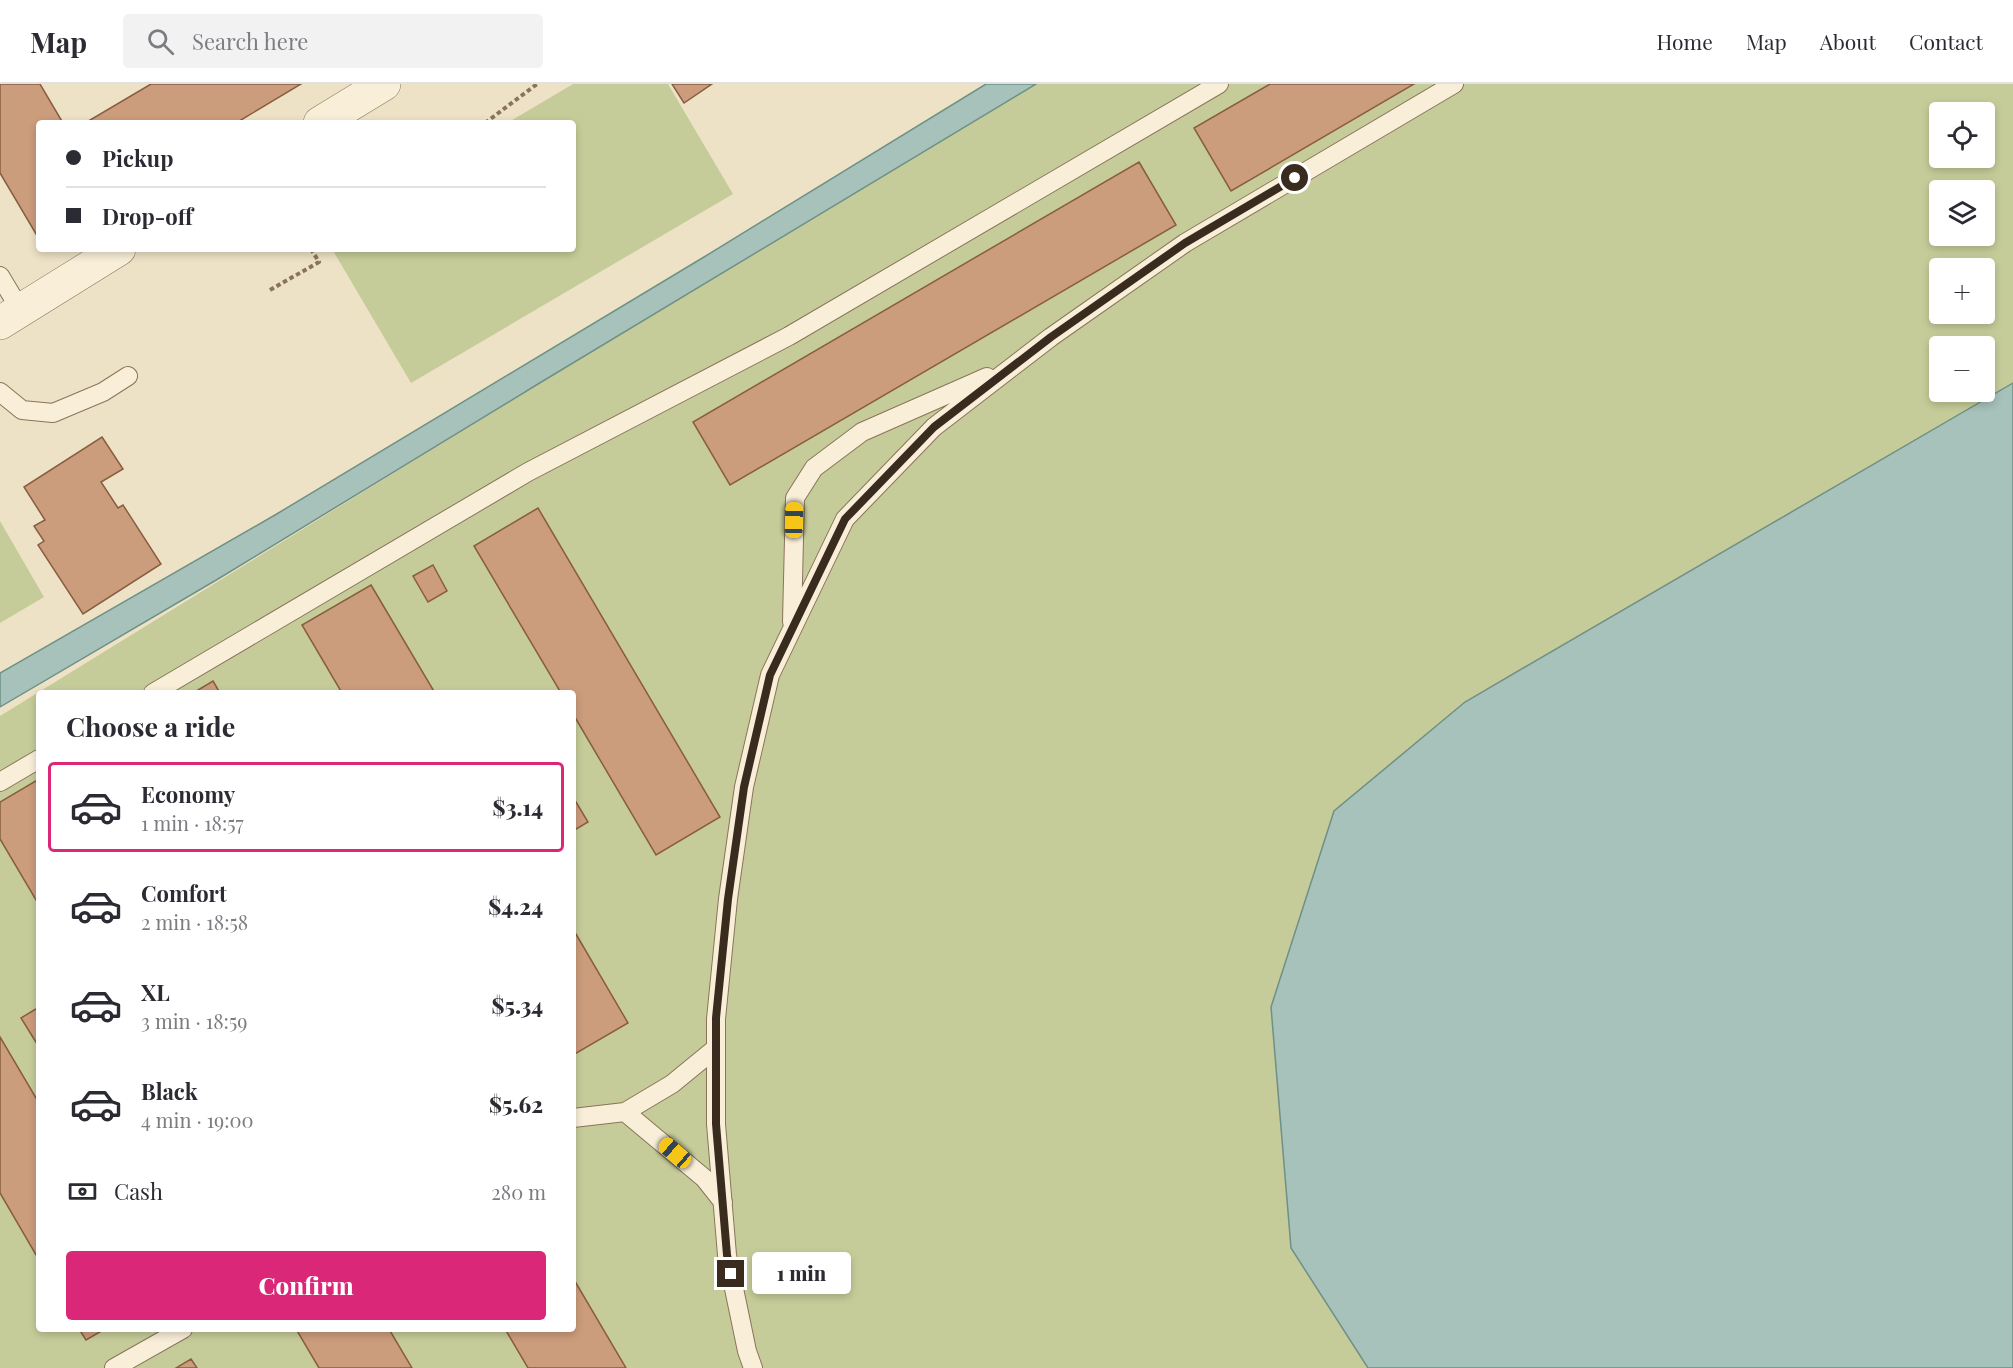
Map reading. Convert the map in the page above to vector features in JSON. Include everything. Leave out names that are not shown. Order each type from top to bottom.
[{"type":"street","points":[[325,120],[382,84]]},
{"type":"street","points":[[10,317],[114,252]]},
{"type":"lane","points":[[158,690],[528,472],[789,336],[1219,84]]},
{"type":"lane","points":[[753,1368],[747,1351],[727,1255],[716,1124],[716,1018],[728,899],[744,787],[770,675],[845,519],[934,427],[1051,337],[1185,243],[1454,84]]},
{"type":"lane","points":[[0,276],[10,317]]},
{"type":"lane","points":[[792,630],[795,498],[814,468],[862,432],[1014,366]]},
{"type":"lane","points":[[0,392],[22,410],[54,413],[103,392],[128,376]]},
{"type":"lane","points":[[0,782],[36,761]]},
{"type":"lane","points":[[576,1118],[625,1112],[672,1084],[716,1048]]},
{"type":"lane","points":[[625,1112],[704,1178],[723,1202]]},
{"type":"lane","points":[[114,1368],[178,1332]]},
{"type":"path","points":[[489,120],[537,84]]},
{"type":"path","points":[[270,290],[319,262],[313,252]]},
{"type":"green space","points":[[573,84],[668,84],[733,194],[411,383],[334,252],[576,252],[576,120],[512,120]]},
{"type":"green space","points":[[1036,84],[2013,84],[2013,1368],[0,1368],[0,716],[36,694],[36,1332],[576,1332],[576,690],[42,690],[538,384]]},
{"type":"green space","points":[[0,521],[44,597],[0,623]]},
{"type":"water","points":[[986,84],[1036,84],[218,579],[0,707],[0,673],[275,515]]},
{"type":"water","points":[[2013,383],[2013,1368],[1368,1368],[1291,1248],[1271,1007],[1334,811],[1465,702],[1980,402],[1995,402],[1995,393]]},
{"type":"building","points":[[0,84],[40,84],[61,120],[36,120],[36,234],[0,173]]},
{"type":"building","points":[[151,84],[301,84],[241,120],[90,120]]},
{"type":"building","points":[[672,84],[712,84],[684,103]]},
{"type":"building","points":[[1270,84],[1414,84],[1231,191],[1194,128]]},
{"type":"building","points":[[1139,162],[1176,225],[730,485],[693,422]]},
{"type":"building","points":[[102,437],[123,469],[101,482],[118,508],[123,505],[161,564],[83,614],[38,545],[44,541],[34,526],[45,520],[24,487]]},
{"type":"building","points":[[538,508],[720,817],[656,855],[576,719],[576,690],[559,690],[474,546]]},
{"type":"building","points":[[433,565],[447,591],[428,602],[413,576]]},
{"type":"building","points":[[371,585],[433,690],[340,690],[302,625]]},
{"type":"building","points":[[213,681],[218,690],[198,690]]},
{"type":"building","points":[[36,781],[36,900],[0,839],[0,802]]},
{"type":"building","points":[[576,802],[588,822],[576,829]]},
{"type":"building","points":[[576,934],[628,1023],[576,1053]]},
{"type":"building","points":[[36,1009],[36,1042],[21,1018]]},
{"type":"building","points":[[0,1037],[36,1098],[36,1255],[0,1193]]},
{"type":"building","points":[[576,1283],[626,1368],[528,1368],[507,1332],[576,1332]]},
{"type":"building","points":[[81,1332],[100,1332],[86,1340]]},
{"type":"building","points":[[298,1332],[391,1332],[412,1368],[319,1368]]},
{"type":"building","points":[[191,1359],[197,1368],[176,1368]]},
{"type":"route","points":[[731,1274],[727,1255],[716,1124],[716,1018],[728,899],[744,787],[770,675],[845,519],[934,427],[1051,337],[1185,243],[1295,178]]}]
